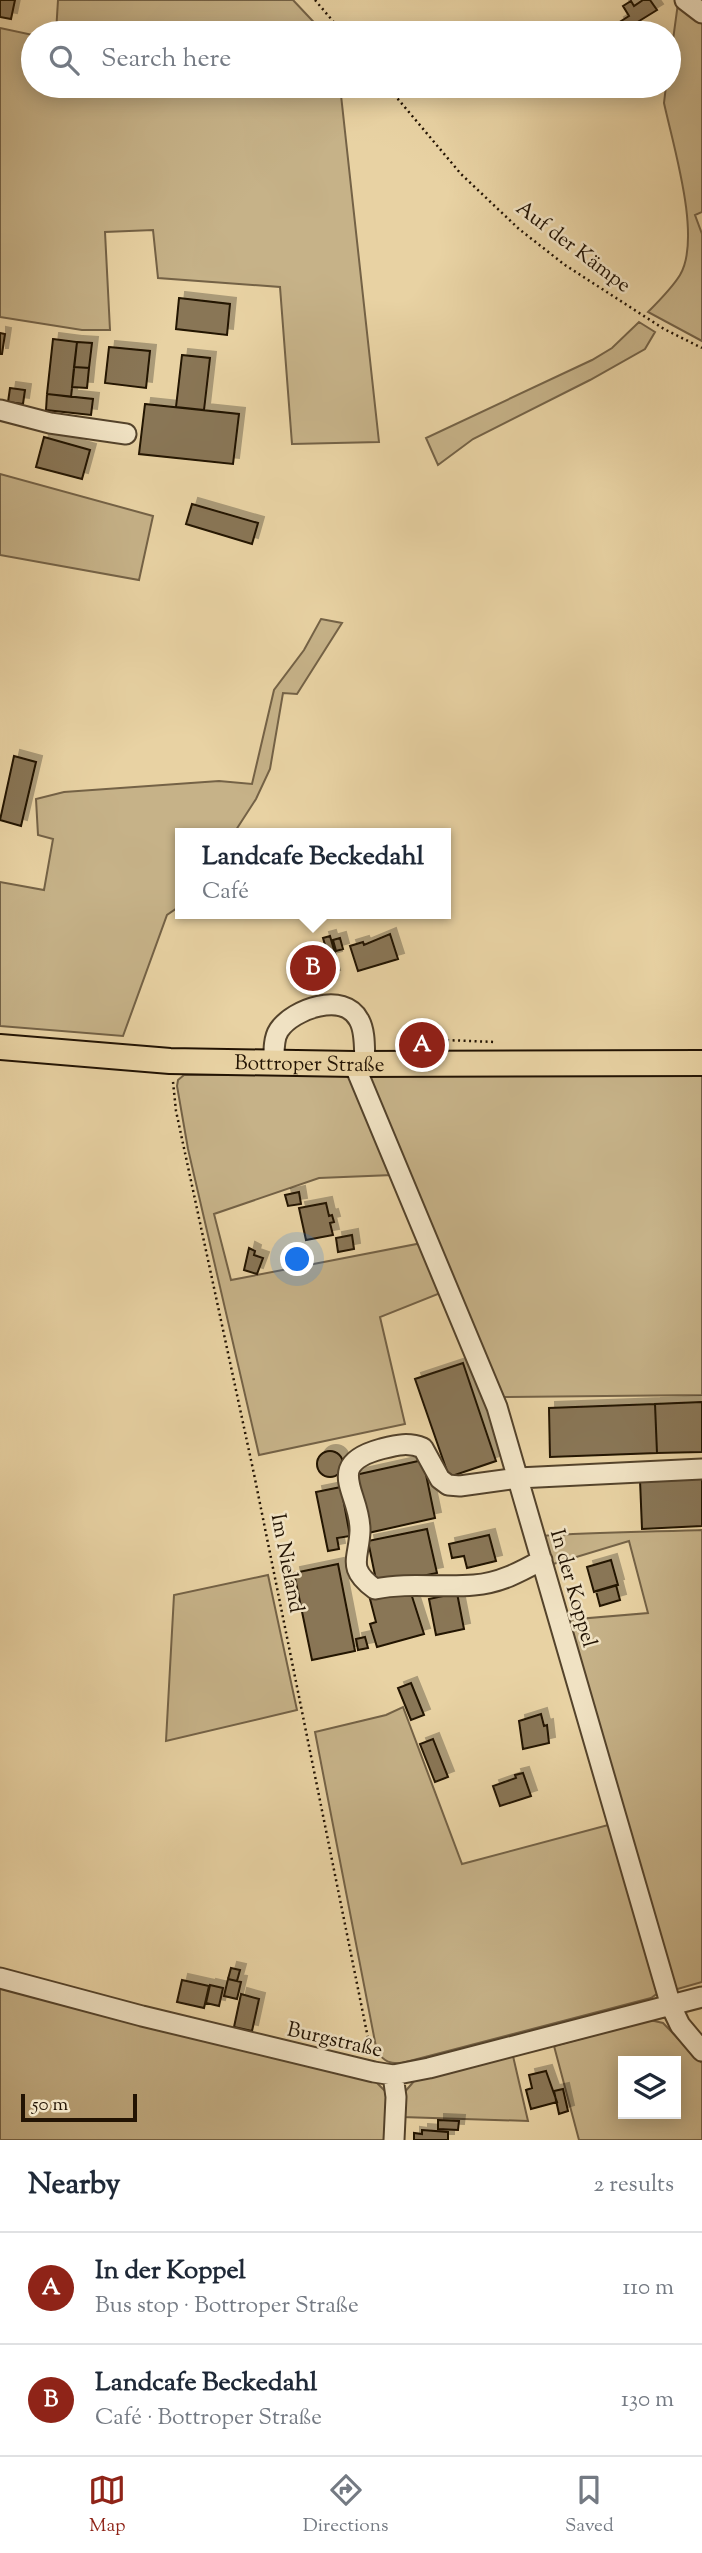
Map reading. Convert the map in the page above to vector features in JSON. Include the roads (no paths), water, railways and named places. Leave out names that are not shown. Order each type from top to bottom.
[{"type":"main road","name":"Bottroper Straße","points":[[0,1047],[170,1061],[359,1064],[702,1063]]},
{"type":"street","points":[[685,0],[702,13]]},
{"type":"street","points":[[0,410],[50,423],[126,434]]},
{"type":"street","name":"In der Koppel","points":[[274,1063],[279,1031],[290,1019],[309,1009],[339,1006],[352,1011],[359,1020],[359,1064],[497,1406],[671,2006],[680,2025],[702,2051]]},
{"type":"street","points":[[542,1560],[509,1578],[474,1585],[396,1584],[374,1589],[360,1575],[355,1560],[360,1532],[349,1476],[351,1464],[362,1454],[402,1444],[424,1448],[440,1479],[448,1485],[460,1486],[518,1478],[702,1469]]},
{"type":"street","name":"Burgstraße","points":[[0,1978],[181,2026],[383,2073],[429,2068],[702,1997]]},
{"type":"street","points":[[383,2073],[396,2097],[394,2140]]},
{"type":"place","name":"Landcafe Beckedahl","points":[[313,968]]},
{"type":"place","name":"In der Koppel","points":[[422,1045]]}]
